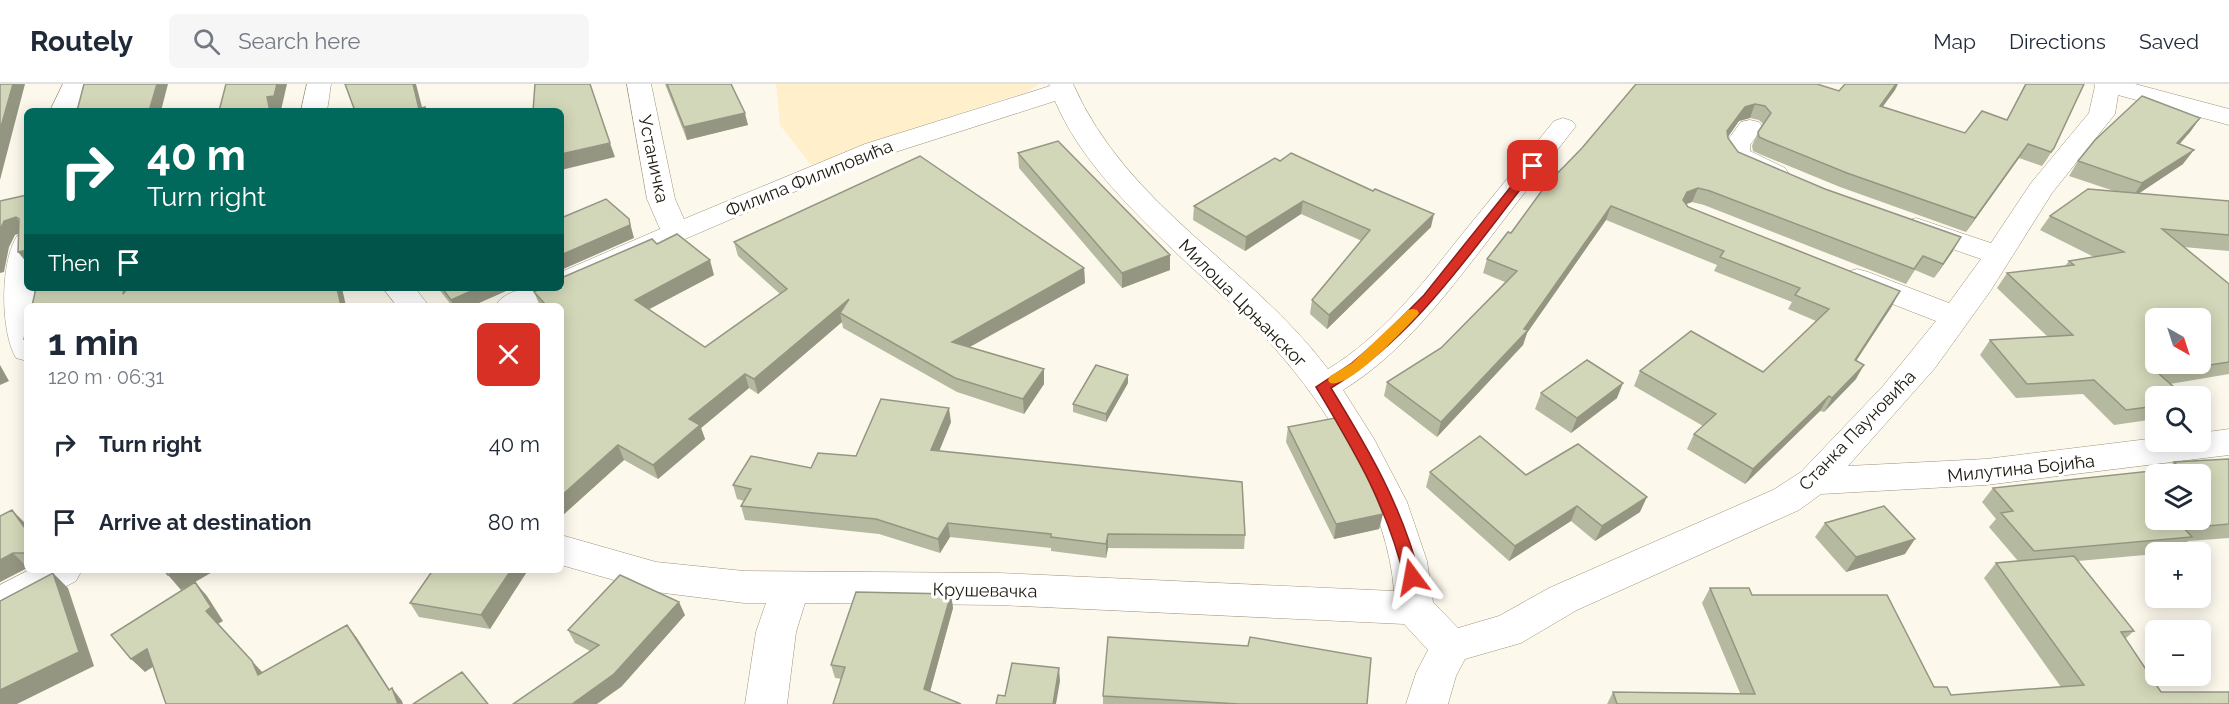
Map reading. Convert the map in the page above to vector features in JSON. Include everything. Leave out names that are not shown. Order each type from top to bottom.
[{"type":"street","points":[[64,108],[75,84]]},
{"type":"street","points":[[315,108],[319,84]]},
{"type":"street","name":"Устаничка","points":[[639,84],[661,199],[676,232]]},
{"type":"street","points":[[2107,84],[2229,117]]},
{"type":"street","name":"Станка Пауновића","points":[[1451,647],[1483,636],[1507,632],[1573,594],[1766,510],[1813,482],[1895,394],[1956,317],[2041,189],[2102,114],[2107,84]]},
{"type":"street","name":"Филипа Филиповића","points":[[564,282],[676,232],[874,150],[1062,87]]},
{"type":"street","name":"Милоша Црњанског","points":[[1062,87],[1088,135],[1136,197],[1279,335],[1323,387],[1370,465],[1397,522],[1412,577],[1414,608]]},
{"type":"street","points":[[1323,387],[1356,367],[1388,339],[1428,297],[1563,126]]},
{"type":"street","points":[[1750,128],[1737,145],[1737,151],[1742,158],[1801,184]]},
{"type":"street","points":[[1891,218],[1997,255]]},
{"type":"street","points":[[24,260],[18,297],[10,323],[24,345]]},
{"type":"street","points":[[1834,269],[1956,317]]},
{"type":"street","points":[[401,291],[411,303]]},
{"type":"street","points":[[517,303],[543,291]]},
{"type":"street","name":"Милутина Бојића","points":[[1813,482],[1986,472],[2229,442]]},
{"type":"street","name":"Крушевачка","points":[[564,551],[656,577],[744,587],[999,589],[1414,608]]},
{"type":"street","points":[[0,603],[57,573]]},
{"type":"street","points":[[766,704],[776,632],[790,589]]},
{"type":"street","points":[[1414,608],[1451,647],[1436,673],[1431,699],[1427,704]]},
{"type":"shaded area","points":[[776,84],[1039,84],[1029,91],[911,129],[811,165],[780,125]]},
{"type":"building","points":[[0,84],[13,84],[0,130]]},
{"type":"building","points":[[84,84],[157,84],[150,108],[78,108]]},
{"type":"building","points":[[226,84],[277,84],[274,96],[267,97],[269,108],[220,108]]},
{"type":"building","points":[[345,84],[413,84],[419,108],[354,108]]},
{"type":"building","points":[[535,84],[590,84],[610,143],[564,153],[564,108],[533,108]]},
{"type":"building","points":[[667,84],[731,84],[745,113],[684,127]]},
{"type":"building","points":[[1636,84],[1817,84],[1839,91],[1845,84],[1896,84],[1880,106],[1965,133],[1982,111],[2007,120],[2026,84],[2084,84],[2051,152],[2028,144],[1975,218],[1847,173],[1759,137],[1758,132],[1771,113],[1765,106],[1755,104],[1745,107],[1727,131],[1728,138],[1738,152],[1825,189],[1961,237],[1943,264],[1923,256],[1914,269],[1710,191],[1698,188],[1687,192],[1683,200],[1688,207],[1900,291],[1855,360],[1864,365],[1832,398],[1829,396],[1753,469],[1694,434],[1716,414],[1640,371],[1691,331],[1763,372],[1829,309],[1795,295],[1800,288],[1720,257],[1724,251],[1611,206],[1524,329],[1528,330],[1441,422],[1387,382],[1441,348],[1517,271],[1487,259],[1508,232],[1511,233],[1546,185],[1582,148]]},
{"type":"building","points":[[2142,96],[2200,118],[2177,143],[2194,150],[2142,183],[2078,161],[2095,140]]},
{"type":"building","points":[[1058,141],[1170,255],[1122,273],[1018,153]]},
{"type":"building","points":[[1291,153],[1373,191],[1375,189],[1434,214],[1329,315],[1312,300],[1370,230],[1303,201],[1246,237],[1194,206],[1275,158],[1280,161]]},
{"type":"building","points":[[920,156],[1084,268],[952,342],[1044,369],[1023,399],[955,378],[840,313],[849,299],[754,379],[745,374],[689,419],[700,425],[653,465],[618,445],[564,493],[564,303],[544,303],[534,292],[564,291],[564,277],[652,239],[657,244],[677,234],[710,260],[635,300],[705,347],[787,289],[734,242]]},
{"type":"building","points":[[2088,189],[2229,201],[2229,235],[2162,229],[2229,284],[2229,362],[2211,365],[2211,308],[2145,308],[2145,374],[2159,374],[2173,386],[2145,386],[2145,407],[2126,410],[2094,380],[2027,384],[1990,340],[2073,335],[2007,273],[2074,265],[2069,261],[2124,252],[2050,216]]},
{"type":"building","points":[[24,196],[24,251],[18,252],[19,219],[16,217],[4,221],[0,230],[0,201]]},
{"type":"building","points":[[606,199],[629,219],[630,225],[564,254],[564,217]]},
{"type":"building","points":[[35,291],[124,291],[123,294],[125,291],[338,291],[340,303],[33,303]]},
{"type":"building","points":[[444,291],[471,291],[451,300]]},
{"type":"building","points":[[1587,360],[1623,383],[1577,418],[1541,393]]},
{"type":"building","points":[[1096,365],[1128,375],[1106,414],[1073,404]]},
{"type":"building","points":[[881,399],[949,408],[931,450],[1242,482],[1245,535],[1108,534],[1106,544],[1051,537],[1051,534],[948,523],[938,539],[876,519],[741,506],[751,489],[733,485],[751,456],[811,468],[818,453],[856,456]]},
{"type":"building","points":[[1335,418],[1369,479],[1383,514],[1336,524],[1288,427]]},
{"type":"building","points":[[1480,436],[1526,475],[1578,444],[1647,497],[1602,526],[1577,506],[1515,546],[1430,472]]},
{"type":"building","points":[[2229,459],[2229,524],[2211,526],[2211,464],[2176,464],[2174,462]]},
{"type":"building","points":[[2145,472],[2145,530],[2186,530],[2192,537],[2034,551],[2001,513],[2013,511],[1993,488]]},
{"type":"building","points":[[1884,506],[1915,539],[1856,557],[1825,523]]},
{"type":"building","points":[[12,510],[24,527],[24,553],[13,553],[0,560],[0,516]]},
{"type":"building","points":[[2074,556],[2134,631],[2121,632],[2145,668],[2145,686],[2157,686],[2161,692],[2229,692],[2229,704],[1617,704],[1613,692],[1755,694],[1710,588],[1749,588],[1752,595],[1887,595],[1934,687],[1947,687],[1951,695],[2084,685],[1996,563]]},
{"type":"building","points":[[53,573],[79,652],[0,690],[0,601]]},
{"type":"building","points":[[431,573],[509,573],[481,615],[410,603]]},
{"type":"building","points":[[620,575],[679,602],[614,674],[572,704],[513,704],[599,645],[568,630]]},
{"type":"building","points":[[195,582],[211,607],[206,611],[252,661],[258,675],[347,625],[389,690],[392,688],[398,704],[166,704],[147,649],[131,659],[111,635]]},
{"type":"building","points":[[856,592],[951,594],[924,689],[961,704],[833,704],[845,667],[831,665]]},
{"type":"building","points":[[1108,637],[1248,646],[1250,637],[1371,658],[1367,704],[1239,704],[1103,696]]},
{"type":"building","points":[[1012,663],[1059,668],[1053,704],[996,704],[998,695],[1005,696]]},
{"type":"building","points":[[462,672],[488,704],[413,704]]},
{"type":"slow traffic","points":[[1334,380],[1356,367],[1413,313]]},
{"type":"route","points":[[1412,577],[1397,522],[1388,502],[1360,447],[1323,387],[1356,367],[1388,339],[1428,297],[1533,166]]}]
